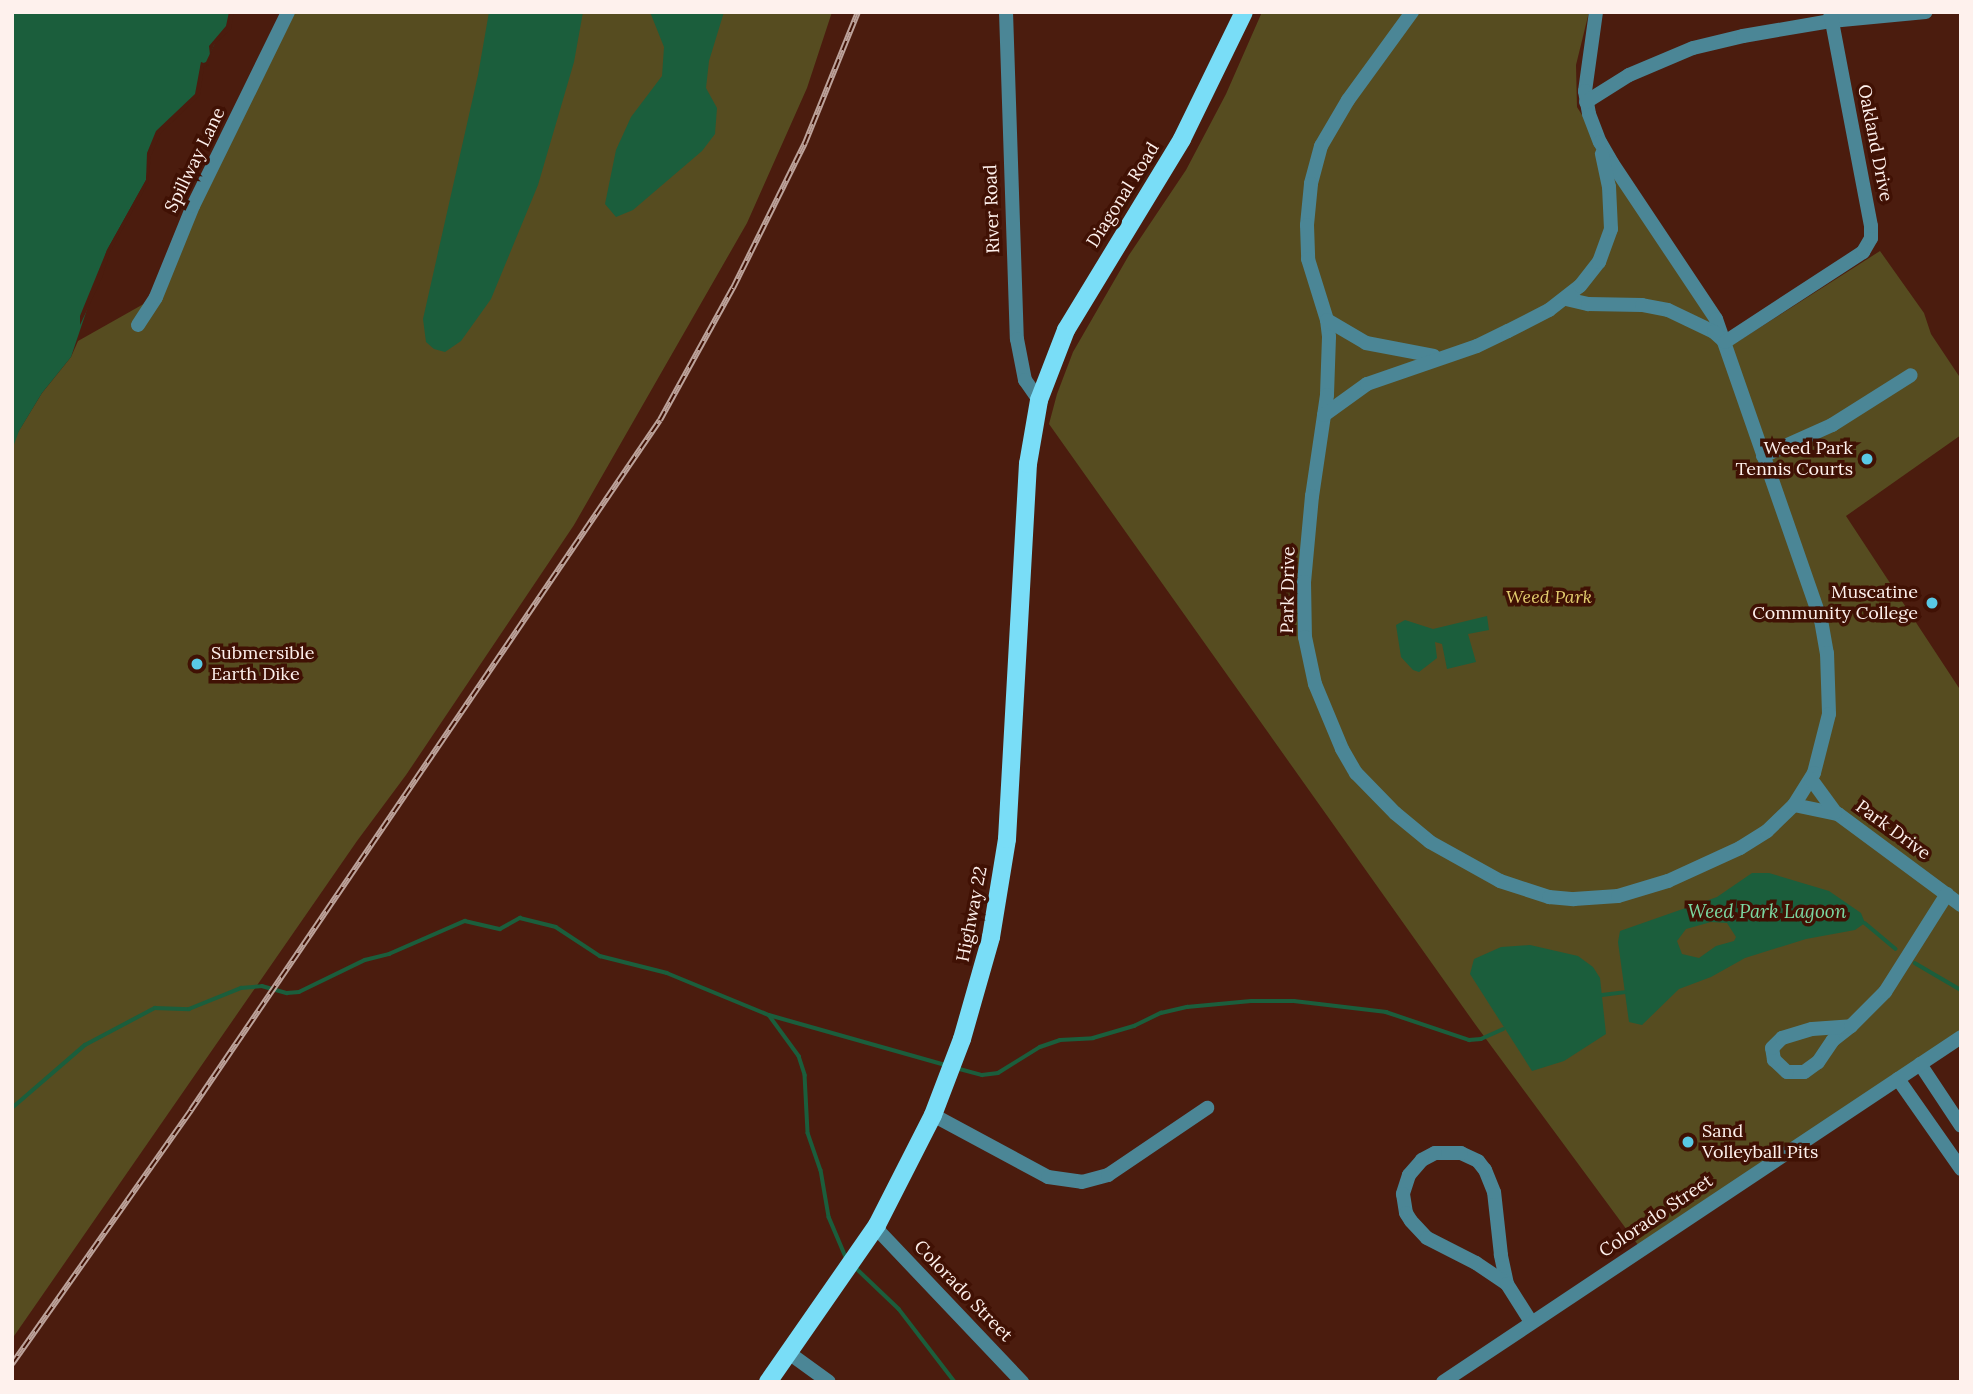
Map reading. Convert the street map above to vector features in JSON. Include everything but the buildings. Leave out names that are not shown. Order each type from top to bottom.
[{"type":"main road","name":"Diagonal Road","points":[[1039,400],[1066,330],[1176,151],[1220,67],[1244,12]]},
{"type":"main road","name":"Highway 22","points":[[768,1382],[875,1227],[933,1115],[980,981],[1001,886],[1012,780],[1028,464],[1039,400]]},
{"type":"street","name":"Spillway Lane","points":[[138,326],[156,297],[193,206],[288,12]]},
{"type":"street","name":"River Road","points":[[1006,12],[1017,338],[1025,380],[1039,400]]},
{"type":"street","name":"Park Drive","points":[[1412,12],[1348,100],[1321,146],[1315,164],[1307,244],[1313,279],[1328,320],[1329,365],[1304,582],[1309,663],[1342,749],[1356,773],[1395,813],[1430,842],[1500,881],[1549,897],[1592,899],[1641,891],[1714,862],[1767,831],[1794,805],[1811,779],[1820,758],[1829,714],[1827,653],[1812,591],[1725,342],[1702,294],[1600,142],[1586,102],[1596,12]]},
{"type":"street","points":[[1586,102],[1629,75],[1693,48],[1830,16],[1926,12]]},
{"type":"street","name":"Oakland Drive","points":[[1725,342],[1841,269],[1863,252],[1872,231],[1830,16]]},
{"type":"street","points":[[1324,415],[1367,384],[1508,331],[1566,299],[1592,274],[1611,229],[1609,187],[1600,142]]},
{"type":"street","points":[[1684,316],[1698,303],[1702,294]]},
{"type":"street","points":[[1566,299],[1588,304],[1642,305],[1684,316],[1714,332],[1725,342]]},
{"type":"street","points":[[1328,320],[1366,343],[1416,355],[1441,357]]},
{"type":"street","points":[[1763,456],[1832,425],[1911,375]]},
{"type":"street","points":[[1811,779],[1838,814]]},
{"type":"street","name":"Park Drive","points":[[1794,805],[1838,814],[1961,905]]},
{"type":"street","points":[[1851,1026],[1812,1030],[1782,1038],[1772,1048],[1774,1060],[1787,1073],[1804,1072],[1818,1062],[1833,1040],[1851,1026],[1885,992],[1947,894]]},
{"type":"street","name":"Colorado Street","points":[[1443,1382],[1961,1037]]},
{"type":"street","points":[[1920,1064],[1961,1126]]},
{"type":"street","points":[[1898,1079],[1958,1162]]},
{"type":"street","points":[[933,1115],[1048,1177],[1082,1182],[1108,1175],[1207,1108]]},
{"type":"street","points":[[1507,1284],[1476,1263],[1427,1238],[1411,1221],[1406,1213],[1403,1194],[1409,1175],[1422,1160],[1446,1152],[1461,1153],[1478,1161],[1485,1170],[1494,1192],[1507,1284],[1531,1322]]},
{"type":"street","name":"Colorado Street","points":[[875,1227],[1023,1382]]},
{"type":"street","points":[[789,1353],[829,1382]]},
{"type":"green space","points":[[288,12],[832,12],[807,88],[747,223],[574,525],[406,775],[357,841],[12,1339],[12,442],[42,393],[71,357],[78,341],[156,297]]},
{"type":"green space","name":"Weed Park","points":[[1262,12],[1589,12],[1576,65],[1577,107],[1726,345],[1737,342],[1880,251],[1924,313],[1931,334],[1961,379],[1961,435],[1846,516],[1961,691],[1961,1036],[1641,1249],[1475,1024],[1049,424],[1073,352],[1129,255],[1186,170],[1226,94]]},
{"type":"water","points":[[12,12],[231,12],[228,28],[216,41],[206,62],[201,64],[197,93],[158,131],[149,158],[146,180],[107,250],[71,357],[42,393],[19,431],[12,450]]},
{"type":"water","points":[[489,12],[583,12],[574,62],[538,185],[491,299],[461,341],[445,352],[434,349],[426,342],[423,319],[478,75]]},
{"type":"water","points":[[650,12],[724,12],[709,61],[706,88],[717,108],[715,134],[702,151],[633,210],[616,217],[605,204],[616,150],[631,117],[662,76],[664,47]]},
{"type":"water","points":[[1487,616],[1489,630],[1468,634],[1476,662],[1447,669],[1442,644],[1435,642],[1437,658],[1419,672],[1413,670],[1401,657],[1396,625],[1405,620],[1433,629]]},
{"type":"water","name":"Weed Park Lagoon","points":[[1752,873],[1769,873],[1829,891],[1861,913],[1865,923],[1855,930],[1806,939],[1745,958],[1711,977],[1679,989],[1642,1025],[1629,1022],[1618,942],[1620,931],[1717,897]],"holes":[[[1711,922],[1727,923],[1736,937],[1734,941],[1716,946],[1699,958],[1682,954],[1677,941],[1686,929]]]},
{"type":"water","points":[[1530,945],[1578,956],[1593,967],[1600,978],[1606,1034],[1564,1061],[1532,1071],[1470,974],[1474,959],[1501,947]]},
{"type":"pier","points":[[229,12],[234,12],[231,29],[214,45],[210,55],[209,46],[226,26]]},
{"type":"pier","points":[[201,62],[209,65],[204,67],[200,95],[161,133],[151,156],[148,183],[110,252],[102,278],[80,325],[80,316],[107,250],[146,180],[147,153],[156,131],[195,94]]},
{"type":"waterway","points":[[12,1108],[85,1045],[155,1008],[189,1009],[241,988],[262,986],[287,993],[299,992],[365,960],[389,954],[465,921],[500,929],[520,918],[556,927],[600,956],[667,973],[769,1015],[946,1065]]},
{"type":"waterway","points":[[1865,923],[1896,949]]},
{"type":"waterway","points":[[1915,963],[1961,990]]},
{"type":"waterway","points":[[1602,995],[1625,992]]},
{"type":"waterway","points":[[956,1068],[982,1075],[998,1073],[1040,1047],[1060,1040],[1093,1038],[1134,1026],[1161,1013],[1187,1007],[1251,1001],[1294,1001],[1386,1012],[1469,1040],[1481,1039],[1503,1029]]},
{"type":"waterway","points":[[769,1015],[799,1056],[805,1075],[808,1133],[821,1170],[829,1217],[846,1257]]},
{"type":"waterway","points":[[856,1268],[899,1309],[955,1382]]},
{"type":"railway","points":[[12,1364],[191,1110],[660,420],[733,288],[805,143],[858,12]]},
{"type":"place","name":"Weed Park Tennis Courts","points":[[1867,459]]},
{"type":"place","name":"Muscatine Community College","points":[[1932,603]]},
{"type":"place","name":"Submersible Earth Dike","points":[[197,664]]},
{"type":"place","name":"Sand Volleyball Pits","points":[[1688,1142]]}]
